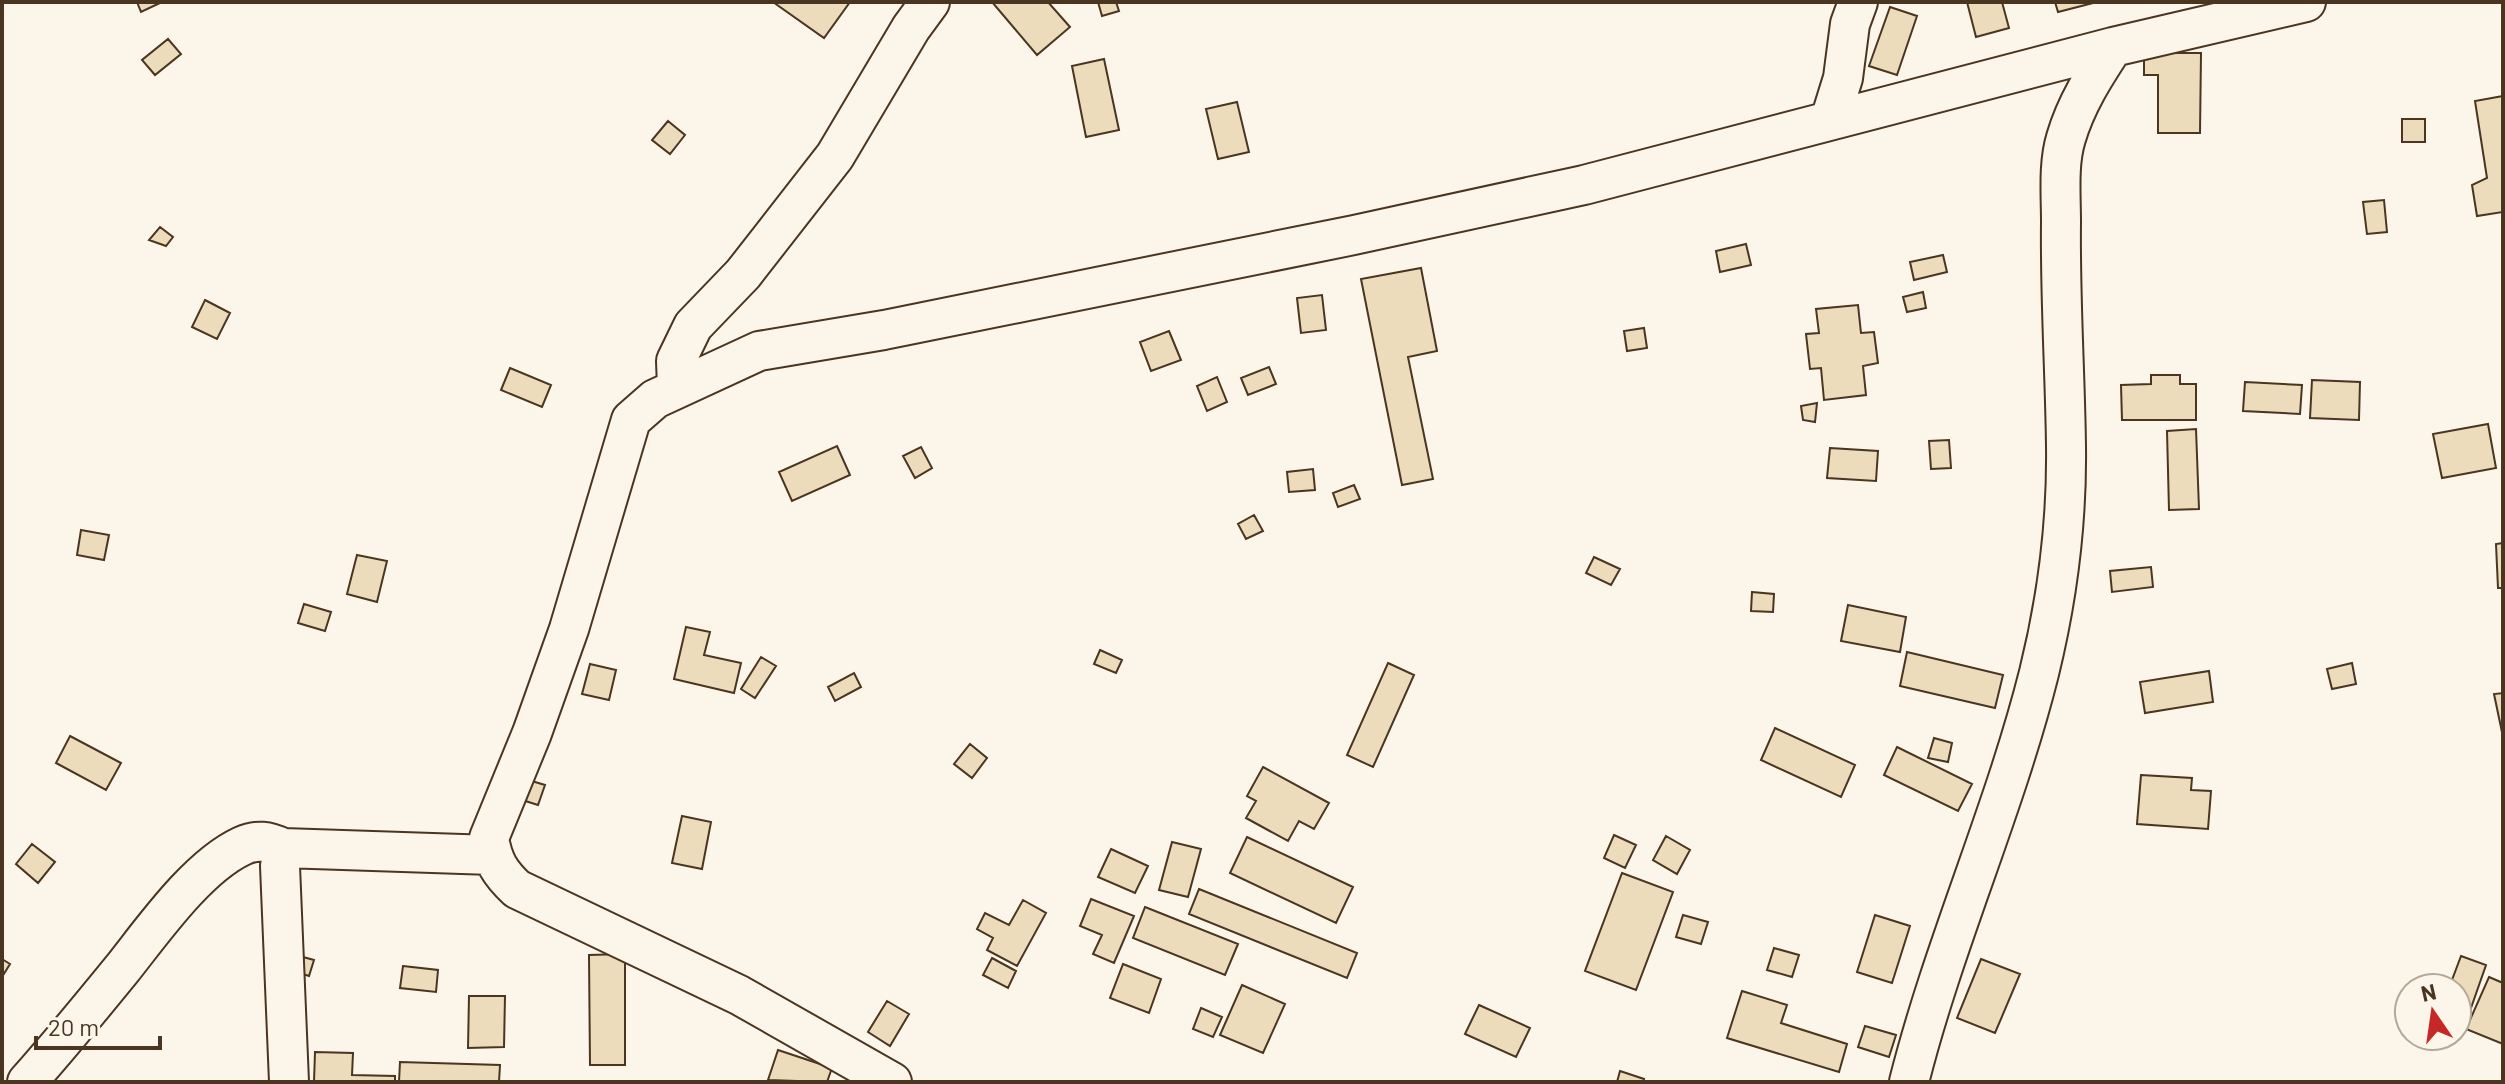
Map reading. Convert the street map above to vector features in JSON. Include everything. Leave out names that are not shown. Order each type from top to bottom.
[{"type":"street","points":[[677,387],[676,361],[693,326],[743,274],[835,156],[911,28],[930,2]]},
{"type":"street","points":[[1830,120],[1843,78],[1850,24],[1858,2]]},
{"type":"street","points":[[879,1079],[739,995],[517,889],[500,873],[492,855],[489,838],[532,733],[569,629],[631,420],[655,399],[759,351],[884,330],[1584,185],[2113,47],[2306,2]]},
{"type":"street","points":[[1909,1082],[1925,1019],[2020,737],[2048,633],[2060,546],[2066,449],[2060,282],[2061,180],[2065,140],[2083,91],[2113,47]]},
{"type":"street","points":[[27,1082],[66,1039],[169,910],[218,861],[244,845],[265,840],[283,848],[492,855]]},
{"type":"street","points":[[283,848],[280,866],[289,1082]]},
{"type":"building","points":[[137,2],[162,2],[141,12]]},
{"type":"building","points":[[773,2],[850,2],[824,38]]},
{"type":"building","points":[[992,2],[1048,2],[1070,27],[1037,55]]},
{"type":"building","points":[[1098,2],[1116,2],[1119,11],[1102,16]]},
{"type":"building","points":[[1967,2],[2002,2],[2009,28],[1976,37]]},
{"type":"building","points":[[2055,2],[2097,2],[2058,12]]},
{"type":"building","points":[[1890,7],[1917,16],[1897,75],[1869,66]]},
{"type":"building","points":[[168,39],[181,54],[155,75],[142,60]]},
{"type":"building","points":[[2144,53],[2201,53],[2200,133],[2158,133],[2158,75],[2144,75]]},
{"type":"building","points":[[1104,59],[1119,130],[1086,137],[1072,66]]},
{"type":"building","points":[[2503,96],[2503,212],[2477,216],[2472,185],[2487,178],[2475,101]]},
{"type":"building","points":[[1237,102],[1249,152],[1218,159],[1206,109]]},
{"type":"building","points":[[2402,119],[2425,119],[2425,142],[2402,142]]},
{"type":"building","points":[[668,121],[685,135],[670,154],[652,140]]},
{"type":"building","points":[[2384,200],[2387,232],[2367,234],[2363,202]]},
{"type":"building","points":[[160,227],[173,237],[166,246],[149,240]]},
{"type":"building","points":[[1746,244],[1751,265],[1720,272],[1716,251]]},
{"type":"building","points":[[1943,255],[1947,272],[1914,280],[1910,262]]},
{"type":"building","points":[[1421,268],[1437,351],[1408,357],[1433,479],[1402,485],[1361,279]]},
{"type":"building","points":[[1923,292],[1926,308],[1907,312],[1903,297]]},
{"type":"building","points":[[1322,295],[1326,330],[1301,333],[1297,298]]},
{"type":"building","points":[[205,300],[230,313],[217,339],[192,327]]},
{"type":"building","points":[[1858,305],[1861,333],[1874,332],[1878,363],[1863,366],[1866,395],[1824,400],[1821,368],[1810,369],[1806,334],[1819,333],[1816,309]]},
{"type":"building","points":[[1644,328],[1647,348],[1627,351],[1624,331]]},
{"type":"building","points":[[1169,331],[1181,360],[1151,371],[1140,342]]},
{"type":"building","points":[[1269,367],[1276,384],[1248,395],[1241,378]]},
{"type":"building","points":[[510,368],[551,385],[542,407],[501,390]]},
{"type":"building","points":[[2151,375],[2180,375],[2180,384],[2196,384],[2196,420],[2122,420],[2121,385],[2151,384]]},
{"type":"building","points":[[1217,377],[1227,402],[1207,411],[1197,386]]},
{"type":"building","points":[[2312,380],[2360,382],[2359,420],[2310,418]]},
{"type":"building","points":[[2245,382],[2302,385],[2300,414],[2243,411]]},
{"type":"building","points":[[1817,403],[1815,422],[1803,420],[1801,406]]},
{"type":"building","points":[[2488,424],[2496,468],[2442,478],[2433,434]]},
{"type":"building","points":[[2196,429],[2199,509],[2169,510],[2167,431]]},
{"type":"building","points":[[1949,440],[1951,468],[1931,469],[1929,441]]},
{"type":"building","points":[[837,446],[850,475],[792,501],[779,472]]},
{"type":"building","points":[[921,447],[932,468],[915,478],[903,456]]},
{"type":"building","points":[[1830,448],[1878,451],[1876,481],[1827,478]]},
{"type":"building","points":[[1313,469],[1315,490],[1289,492],[1287,472]]},
{"type":"building","points":[[1354,485],[1360,499],[1338,507],[1333,493]]},
{"type":"building","points":[[1254,515],[1263,531],[1246,539],[1238,524]]},
{"type":"building","points":[[81,530],[109,535],[104,560],[77,555]]},
{"type":"building","points":[[2503,543],[2503,588],[2498,588],[2496,544]]},
{"type":"building","points":[[357,555],[387,561],[377,602],[347,594]]},
{"type":"building","points":[[1594,557],[1620,569],[1611,585],[1586,573]]},
{"type":"building","points":[[2151,567],[2153,587],[2112,592],[2110,571]]},
{"type":"building","points":[[1752,592],[1774,594],[1773,612],[1751,611]]},
{"type":"building","points":[[304,604],[331,612],[325,631],[298,623]]},
{"type":"building","points":[[1848,605],[1906,617],[1900,652],[1841,641]]},
{"type":"building","points":[[686,627],[710,632],[704,655],[741,663],[734,693],[674,679]]},
{"type":"building","points":[[1100,650],[1122,660],[1116,673],[1094,664]]},
{"type":"building","points":[[1907,652],[2003,675],[1995,708],[1900,686]]},
{"type":"building","points":[[761,657],[776,666],[755,698],[741,689]]},
{"type":"building","points":[[1388,663],[1414,675],[1373,767],[1347,755]]},
{"type":"building","points":[[2352,663],[2356,684],[2332,689],[2327,669]]},
{"type":"building","points":[[590,664],[616,670],[609,700],[582,694]]},
{"type":"building","points":[[2209,671],[2213,702],[2145,713],[2140,682]]},
{"type":"building","points":[[854,673],[861,687],[835,701],[828,687]]},
{"type":"building","points":[[2503,693],[2503,737],[2494,694]]},
{"type":"building","points":[[1775,728],[1855,765],[1841,797],[1761,760]]},
{"type":"building","points":[[70,736],[121,763],[106,790],[56,763]]},
{"type":"building","points":[[1934,738],[1952,743],[1948,762],[1928,758]]},
{"type":"building","points":[[970,744],[987,758],[972,778],[954,764]]},
{"type":"building","points":[[1897,747],[1972,784],[1958,811],[1884,775]]},
{"type":"building","points":[[1263,767],[1329,803],[1314,829],[1299,821],[1288,841],[1246,818],[1256,801],[1247,796]]},
{"type":"building","points":[[2141,775],[2192,778],[2191,790],[2211,791],[2208,829],[2137,824]]},
{"type":"building","points":[[525,779],[545,785],[538,805],[519,799]]},
{"type":"building","points":[[682,816],[711,822],[702,869],[672,863]]},
{"type":"building","points":[[1614,835],[1636,845],[1625,868],[1604,858]]},
{"type":"building","points":[[1666,836],[1690,850],[1677,874],[1653,860]]},
{"type":"building","points":[[1247,837],[1353,887],[1336,923],[1230,873]]},
{"type":"building","points":[[1172,842],[1201,849],[1188,897],[1159,890]]},
{"type":"building","points":[[32,844],[55,862],[38,883],[16,864]]},
{"type":"building","points":[[1111,849],[1148,866],[1135,893],[1098,877]]},
{"type":"building","points":[[1622,873],[1673,892],[1636,990],[1585,971]]},
{"type":"building","points":[[1199,889],[1357,953],[1347,978],[1189,914]]},
{"type":"building","points":[[1091,899],[1134,916],[1114,963],[1093,954],[1102,935],[1080,926]]},
{"type":"building","points":[[1023,900],[1046,913],[1017,966],[987,950],[993,938],[977,929],[985,913],[1009,925]]},
{"type":"building","points":[[1145,907],[1238,944],[1225,975],[1133,938]]},
{"type":"building","points":[[1683,915],[1708,922],[1701,944],[1676,937]]},
{"type":"building","points":[[1875,915],[1910,926],[1892,983],[1857,972]]},
{"type":"building","points":[[1774,948],[1799,955],[1792,977],[1767,970]]},
{"type":"building","points":[[292,954],[314,960],[309,976],[293,971]]},
{"type":"building","points":[[625,954],[625,1065],[590,1065],[589,955]]},
{"type":"building","points":[[2461,956],[2486,965],[2473,1002],[2473,972],[2455,972]]},
{"type":"building","points":[[992,958],[1016,971],[1008,988],[983,975]]},
{"type":"building","points":[[2,959],[10,964],[2,977]]},
{"type":"building","points":[[1981,959],[2020,974],[1995,1033],[1957,1018]]},
{"type":"building","points":[[1123,964],[1161,979],[1149,1013],[1110,998]]},
{"type":"building","points":[[403,966],[438,970],[436,992],[400,988]]},
{"type":"building","points":[[2489,977],[2503,983],[2503,1044],[2473,1032],[2473,1013]]},
{"type":"building","points":[[1242,985],[1285,1004],[1263,1053],[1220,1035]]},
{"type":"building","points":[[1742,991],[1787,1005],[1781,1023],[1847,1044],[1839,1072],[1727,1038]]},
{"type":"building","points":[[469,996],[505,996],[504,1047],[468,1048]]},
{"type":"building","points":[[887,1001],[909,1014],[890,1046],[868,1032]]},
{"type":"building","points":[[1479,1005],[1530,1028],[1516,1057],[1465,1034]]},
{"type":"building","points":[[1201,1008],[1222,1017],[1213,1037],[1193,1029]]},
{"type":"building","points":[[1865,1026],[1896,1035],[1889,1057],[1858,1047]]},
{"type":"building","points":[[778,1050],[832,1068],[827,1082],[768,1080]]},
{"type":"building","points":[[315,1052],[353,1053],[352,1075],[395,1076],[395,1082],[314,1082]]},
{"type":"building","points":[[400,1062],[500,1065],[499,1082],[399,1082]]},
{"type":"building","points":[[1620,1071],[1644,1079],[1643,1082],[1617,1082]]}]
